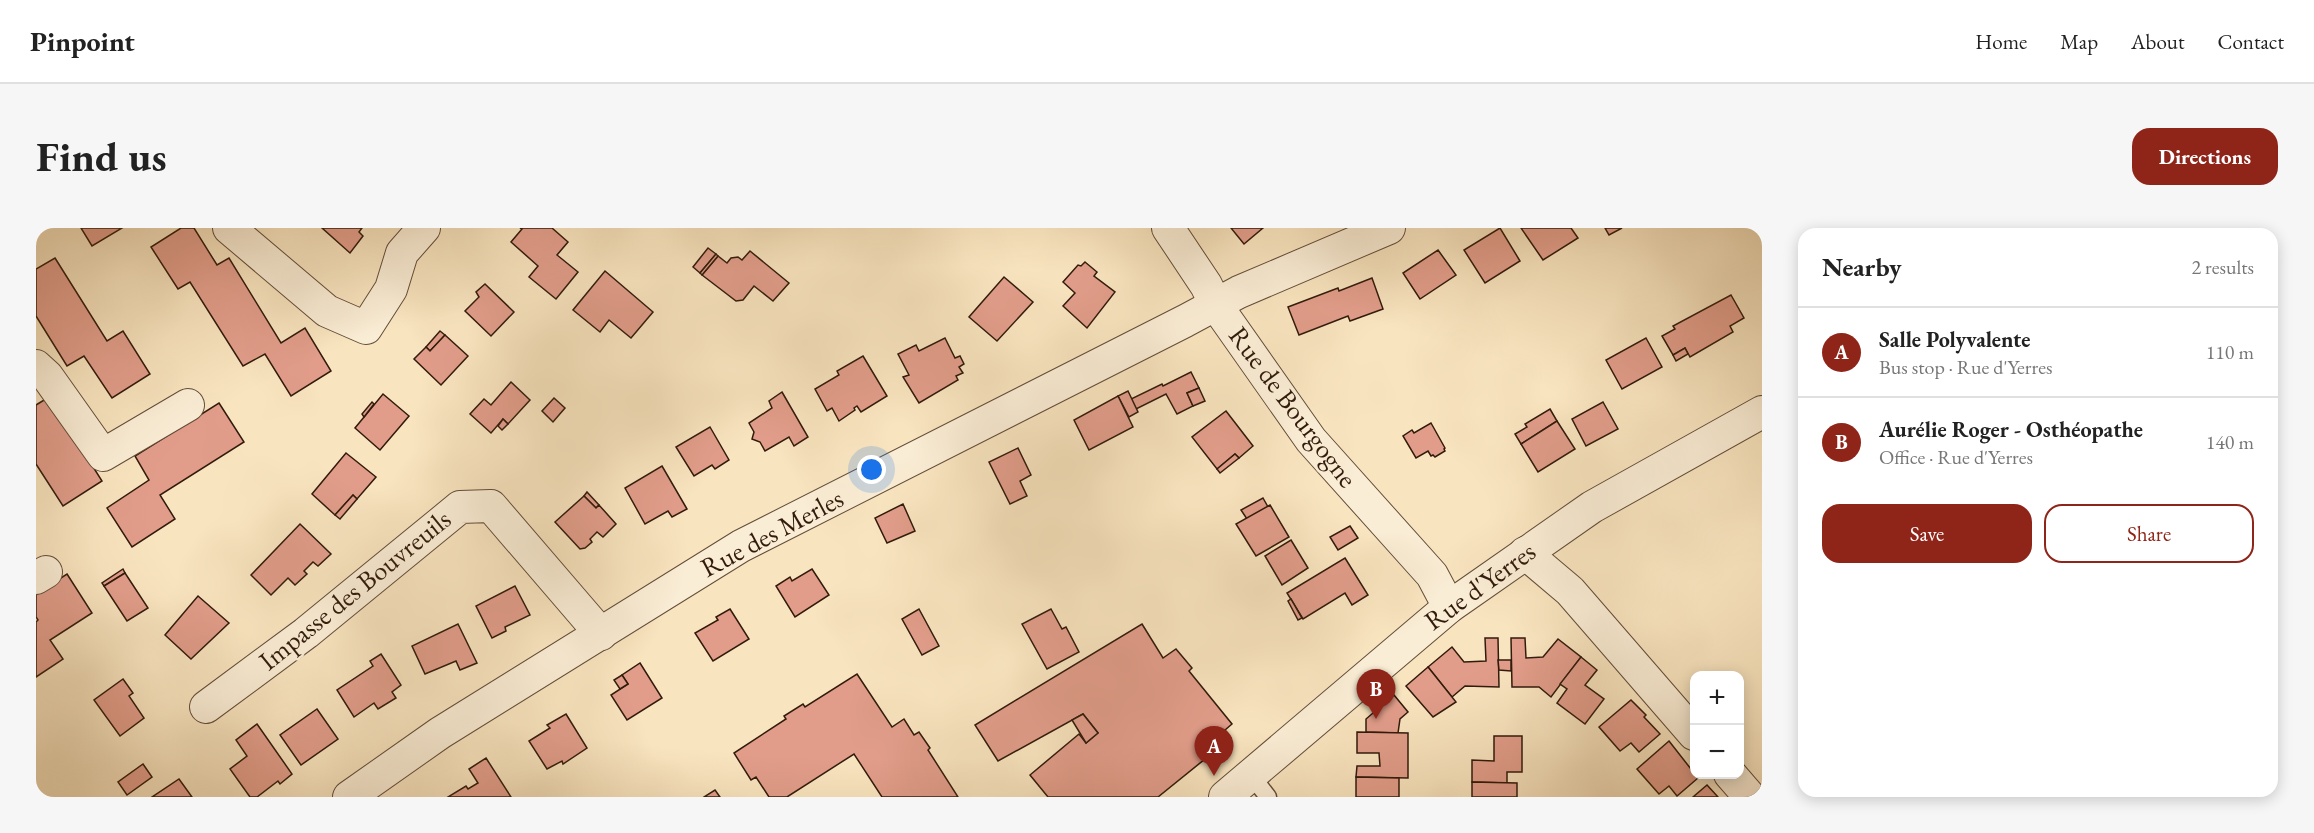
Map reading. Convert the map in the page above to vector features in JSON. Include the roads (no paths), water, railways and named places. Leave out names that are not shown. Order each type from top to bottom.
[{"type":"street","points":[[229,228],[327,311],[366,328],[391,289],[402,253],[424,228]]},
{"type":"street","name":"Rue de Bourgogne","points":[[1168,228],[1206,285],[1216,305],[1311,440],[1432,575],[1449,607]]},
{"type":"street","name":"Rue des Merles","points":[[349,797],[440,733],[741,546],[1239,292],[1389,228]]},
{"type":"street","points":[[36,366],[47,376],[103,455],[188,405]]},
{"type":"street","name":"Rue d'Yerres","points":[[1224,797],[1260,786],[1449,607],[1592,507],[1762,412]]},
{"type":"street","name":"Impasse des Bouvreuils","points":[[206,707],[306,633],[460,507],[491,506],[601,634]]},
{"type":"street","points":[[1525,553],[1570,591],[1690,728]]},
{"type":"street","points":[[1734,779],[1750,797]]},
{"type":"place","name":"Aurélie Roger - Osthéopathe","points":[[1376,719]]},
{"type":"place","name":"Salle Polyvalente","points":[[1214,776]]}]
